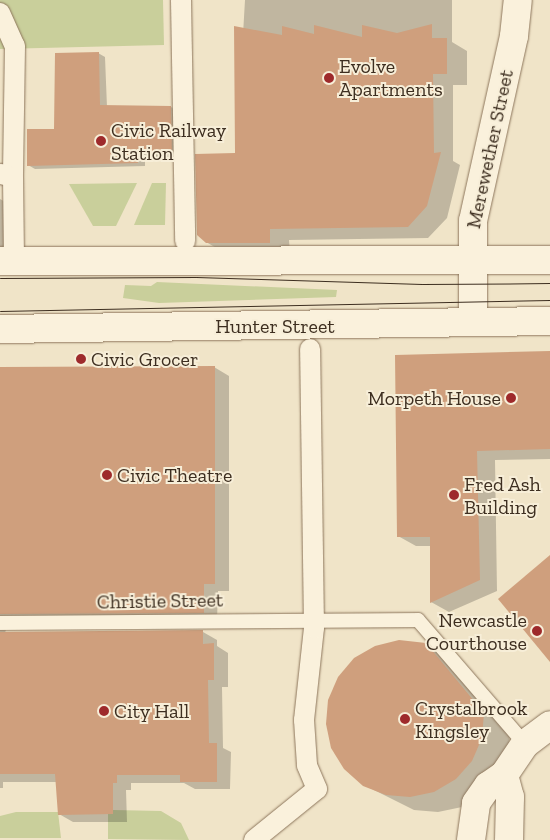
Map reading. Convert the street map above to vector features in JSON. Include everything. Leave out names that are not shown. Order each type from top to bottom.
[{"type":"main road","name":"Merewether Street","points":[[473,322],[473,221],[514,36],[518,0]]},
{"type":"main road","name":"Merewether Street","points":[[514,36],[527,0]]},
{"type":"main road","points":[[7,261],[550,260]]},
{"type":"main road","name":"Hunter Street","points":[[0,329],[550,321]]},
{"type":"main road","points":[[509,840],[510,797],[504,775],[518,735],[550,725]]},
{"type":"main road","points":[[471,840],[476,803],[488,786],[504,775]]},
{"type":"street","points":[[181,0],[185,241]]},
{"type":"street","points":[[0,13],[15,46],[6,176],[7,261]]},
{"type":"street","points":[[254,840],[317,789],[307,765],[304,720],[318,619],[310,349]]},
{"type":"lane","name":"Christie Street","points":[[0,623],[318,619],[418,620],[518,735]]},
{"type":"green space","points":[[0,0],[163,0],[164,45],[0,49]]},
{"type":"green space","points":[[137,183],[116,226],[93,226],[69,184]]},
{"type":"green space","points":[[152,183],[166,183],[165,225],[134,225]]},
{"type":"green space","points":[[157,282],[337,290],[336,297],[159,303],[123,298],[125,285],[151,286]]},
{"type":"green space","points":[[113,810],[161,811],[181,823],[189,840],[108,839],[108,814],[113,814]]},
{"type":"green space","points":[[16,812],[58,812],[61,838],[0,838],[0,816]]},
{"type":"building","points":[[432,24],[432,38],[447,38],[447,74],[433,74],[434,153],[441,152],[427,206],[408,227],[270,229],[270,243],[206,243],[197,235],[195,154],[235,153],[234,26],[282,35],[282,26],[314,34],[314,25],[362,37],[362,25],[397,33]]},
{"type":"building","points":[[99,52],[100,105],[171,106],[172,153],[138,153],[138,163],[27,166],[27,129],[54,129],[55,53]]},
{"type":"building","points":[[550,351],[550,449],[477,451],[480,580],[430,603],[430,537],[397,537],[395,355]]},
{"type":"building","name":"Civic Theatre","points":[[215,366],[215,584],[204,584],[204,613],[0,614],[0,367]]},
{"type":"building","name":"Newcastle Courthouse","points":[[550,555],[550,662],[498,599]]},
{"type":"building","name":"City Hall","points":[[203,630],[203,644],[214,643],[214,680],[208,680],[209,743],[217,743],[217,782],[180,782],[180,775],[117,775],[117,783],[113,783],[113,814],[58,815],[55,774],[0,774],[0,632]]},
{"type":"building","name":"Crystalbrook Kingsley","points":[[399,640],[426,643],[484,713],[482,738],[472,761],[456,779],[434,792],[410,797],[386,795],[363,786],[344,769],[331,748],[326,724],[328,700],[338,677],[354,658],[375,646]]},
{"type":"tram line","points":[[0,278],[196,277],[422,284],[550,283]]},
{"type":"tram line","points":[[0,311],[550,300]]},
{"type":"place","name":"Evolve Apartments","points":[[329,78]]},
{"type":"place","name":"Civic Railway Station","points":[[101,141]]},
{"type":"place","name":"Civic Grocer","points":[[81,359]]},
{"type":"place","name":"Morpeth House","points":[[511,398]]},
{"type":"place","name":"Civic Theatre","points":[[107,475]]},
{"type":"place","name":"Fred Ash Building","points":[[454,495]]},
{"type":"place","name":"Newcastle Courthouse","points":[[537,631]]},
{"type":"place","name":"City Hall","points":[[104,711]]},
{"type":"place","name":"Crystalbrook Kingsley","points":[[405,719]]}]
